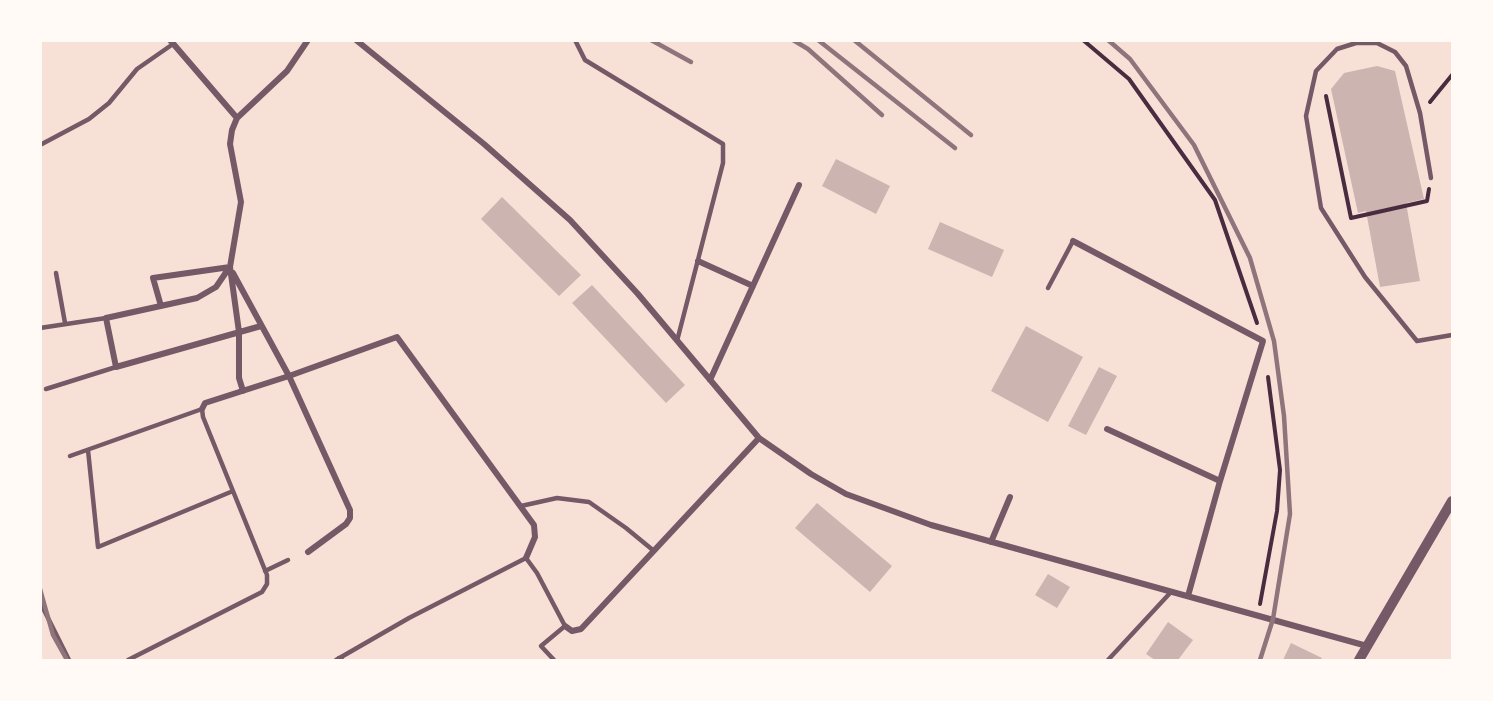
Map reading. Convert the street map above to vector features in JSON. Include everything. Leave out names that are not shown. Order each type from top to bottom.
[{"type":"street","points":[[243,391],[239,378],[239,332],[230,267],[241,202],[230,144],[232,130],[237,118],[287,71],[308,40]]},
{"type":"street","points":[[356,40],[484,144],[570,220],[638,294],[759,438],[812,474],[846,494],[931,525],[1367,646]]},
{"type":"street","points":[[171,42],[237,118]]},
{"type":"street","points":[[710,380],[799,185]]},
{"type":"street","points":[[1073,241],[1263,341],[1188,596]]},
{"type":"street","points":[[698,261],[753,286]]},
{"type":"street","points":[[230,267],[216,287],[196,298],[106,318],[116,367],[261,326]]},
{"type":"street","points":[[161,306],[153,278],[230,267]]},
{"type":"street","points":[[230,267],[289,376],[350,510],[350,518],[346,524],[309,552]]},
{"type":"street","points":[[202,409],[205,403],[397,337],[534,525],[535,537],[526,558]]},
{"type":"street","points":[[1107,429],[1220,481]]},
{"type":"street","points":[[565,626],[572,631],[580,629],[759,438]]},
{"type":"street","points":[[991,542],[1010,497]]},
{"type":"street","points":[[1359,660],[1452,501]]},
{"type":"lane","points":[[576,40],[585,60],[723,144],[723,163],[678,341]]},
{"type":"lane","points":[[40,145],[89,119],[109,103],[137,69],[171,42]]},
{"type":"lane","points":[[1431,178],[1420,113],[1406,66],[1395,52],[1377,44],[1356,44],[1337,49],[1316,71],[1306,116],[1322,208],[1365,277],[1417,341],[1452,335]]},
{"type":"lane","points":[[1048,288],[1073,241]]},
{"type":"lane","points":[[56,273],[65,323]]},
{"type":"lane","points":[[40,327],[106,318]]},
{"type":"lane","points":[[46,389],[116,367]]},
{"type":"lane","points":[[70,456],[202,409],[203,417],[267,575],[267,584],[262,592],[128,660]]},
{"type":"lane","points":[[88,450],[98,547],[233,491]]},
{"type":"lane","points":[[521,506],[557,498],[589,501],[654,551]]},
{"type":"lane","points":[[339,660],[409,618],[526,558],[537,573],[565,626],[541,646],[554,660]]},
{"type":"lane","points":[[265,571],[288,561]]},
{"type":"lane","points":[[1108,660],[1171,592]]},
{"type":"lane","points":[[40,602],[69,660]]},
{"type":"path","points":[[1319,66],[1351,218],[1427,201],[1431,178]]},
{"type":"path","points":[[1420,113],[1452,75]]},
{"type":"building","points":[[1377,66],[1395,71],[1424,199],[1406,203],[1420,281],[1380,287],[1366,211],[1358,213],[1331,89],[1344,73]]},
{"type":"building","points":[[836,159],[890,186],[876,214],[822,186]]},
{"type":"building","points":[[502,197],[581,275],[559,296],[481,219]]},
{"type":"building","points":[[940,222],[1004,250],[992,277],[928,249]]},
{"type":"building","points":[[592,285],[685,385],[666,403],[572,303]]},
{"type":"building","points":[[1026,326],[1083,357],[1048,422],[991,391]]},
{"type":"building","points":[[1099,367],[1117,376],[1086,435],[1068,426]]},
{"type":"building","points":[[817,503],[892,566],[870,592],[795,528]]},
{"type":"building","points":[[1048,574],[1070,587],[1057,608],[1035,595]]},
{"type":"building","points":[[1168,622],[1193,640],[1178,660],[1155,660],[1146,654]]},
{"type":"building","points":[[1291,643],[1322,658],[1321,660],[1283,660]]},
{"type":"railway","points":[[651,40],[691,62]]},
{"type":"railway","points":[[793,40],[808,49],[882,115]]},
{"type":"railway","points":[[818,40],[955,148]]},
{"type":"railway","points":[[854,40],[971,135]]},
{"type":"railway","points":[[1108,40],[1130,59],[1194,145],[1250,258],[1274,341],[1284,416],[1290,514],[1273,619],[1260,660]]},
{"type":"railway","points":[[40,589],[53,635],[67,660]]}]
